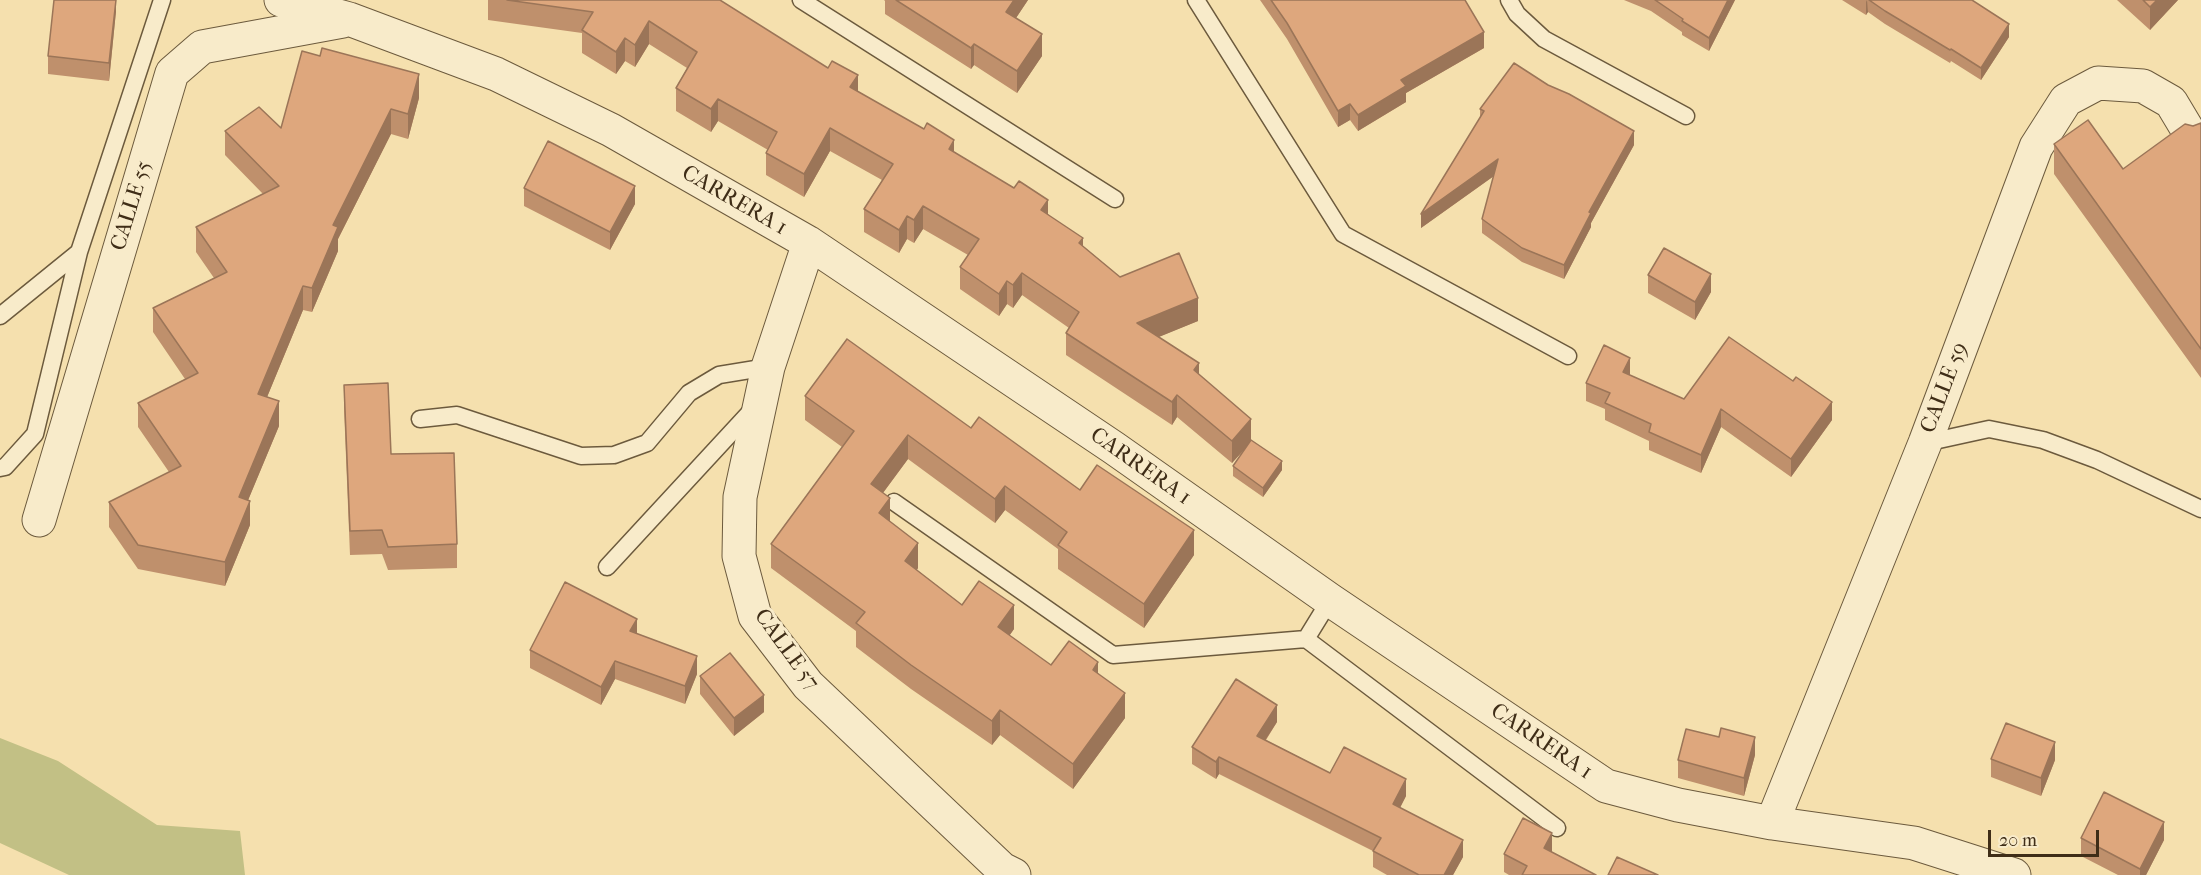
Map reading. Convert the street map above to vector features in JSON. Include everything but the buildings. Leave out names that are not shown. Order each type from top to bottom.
[{"type":"street","name":"CARRERA 1","points":[[281,0],[349,19],[496,74],[611,130],[808,243],[1114,448],[1330,600],[1606,786],[1678,805],[1772,823],[1914,843],[2014,875]]},
{"type":"street","name":"CALLE 55","points":[[39,520],[172,73],[202,47],[349,19]]},
{"type":"street","name":"CALLE 59","points":[[1772,823],[1925,442],[2036,147],[2066,100],[2098,83],[2144,86],[2171,102],[2192,137]]},
{"type":"street","name":"CALLE 57","points":[[808,243],[768,367],[740,497],[739,556],[755,616],[808,685],[1002,869],[1014,875]]},
{"type":"lane","points":[[0,468],[5,467],[35,435],[79,252],[162,0]]},
{"type":"lane","points":[[801,0],[1115,200]]},
{"type":"lane","points":[[1196,0],[1343,234],[1568,356]]},
{"type":"lane","points":[[1509,0],[1517,14],[1544,39],[1686,116]]},
{"type":"lane","points":[[0,316],[79,252]]},
{"type":"lane","points":[[420,419],[457,415],[581,456],[614,455],[647,443],[689,393],[719,375],[768,367]]},
{"type":"lane","points":[[607,567],[761,401]]},
{"type":"lane","points":[[1925,442],[1989,429],[2043,440],[2097,460],[2201,509]]},
{"type":"lane","points":[[894,502],[1113,656],[1306,639],[1557,828]]},
{"type":"lane","points":[[1306,639],[1330,600]]},
{"type":"shaded area","points":[[0,738],[58,761],[157,825],[240,831],[245,875],[69,875],[0,843]]}]
